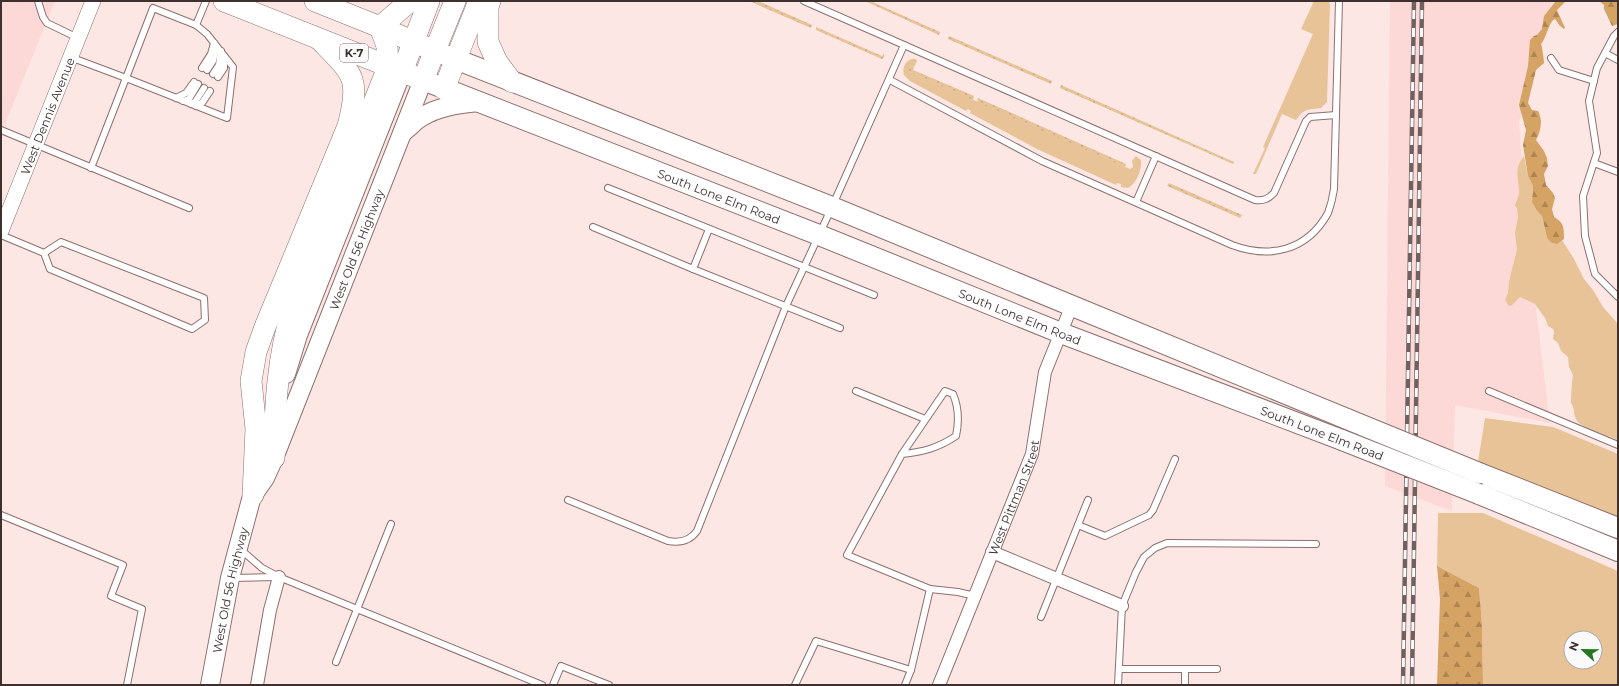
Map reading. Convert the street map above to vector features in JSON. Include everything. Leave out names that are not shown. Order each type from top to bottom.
[{"type":"highway","name":"K-7","points":[[224,1],[423,80]]},
{"type":"highway","points":[[315,1],[380,27],[435,52]]},
{"type":"highway","points":[[380,27],[410,1]]},
{"type":"highway","points":[[274,458],[275,410],[280,364],[284,334],[293,307],[395,69],[413,43],[429,1]]},
{"type":"highway","name":"West Old 56 Highway","points":[[423,80],[455,1]]},
{"type":"highway","points":[[444,89],[479,1]]},
{"type":"highway","points":[[490,1],[488,7],[488,42],[497,62],[512,82]]},
{"type":"highway","points":[[380,27],[395,69]]},
{"type":"highway","points":[[253,495],[256,429],[251,380],[256,352],[348,126],[354,104],[355,92],[352,77],[344,65],[320,40]]},
{"type":"main road","name":"South Lone Elm Road","points":[[435,52],[832,207],[1479,473],[1618,528]]},
{"type":"main road","name":"South Lone Elm Road","points":[[423,80],[820,235],[1061,333],[1342,440],[1618,551]]},
{"type":"main road","name":"West Old 56 Highway","points":[[253,495],[265,478],[274,458],[423,80]]},
{"type":"main road","points":[[401,134],[421,118],[437,110],[454,105],[480,102]]},
{"type":"main road","name":"West Old 56 Highway","points":[[210,685],[230,578],[253,495],[261,455],[275,410]]},
{"type":"street","name":"West Dennis Avenue","points":[[1,231],[93,1]]},
{"type":"street","name":"West Pittman Street","points":[[939,685],[1032,454],[1045,372],[1072,305]]},
{"type":"street","points":[[992,552],[1122,606]]},
{"type":"street","points":[[257,685],[270,610],[279,577]]},
{"type":"lane","points":[[38,1],[43,17],[47,23],[78,38]]},
{"type":"lane","points":[[196,25],[206,1]]},
{"type":"lane","points":[[804,1],[1255,200],[1269,198],[1274,193],[1306,121],[1310,117],[1336,115]]},
{"type":"lane","points":[[890,80],[1027,153],[1136,202],[1245,250],[1260,252],[1275,251],[1299,244],[1310,235],[1321,224],[1332,201],[1334,189],[1340,1]]},
{"type":"lane","points":[[70,57],[126,78],[227,118],[233,67],[207,34],[196,25],[153,8],[126,78],[91,168]]},
{"type":"lane","points":[[1618,32],[1614,36],[1597,68],[1589,101],[1597,153],[1583,196],[1585,236],[1595,274],[1618,297]]},
{"type":"lane","points":[[568,500],[668,540],[683,541],[692,537],[700,526],[786,306],[803,267],[820,235],[904,46]]},
{"type":"lane","points":[[205,69],[213,61],[219,49]]},
{"type":"lane","points":[[216,76],[224,68],[219,49]]},
{"type":"lane","points":[[1605,53],[1618,60]]},
{"type":"lane","points":[[1551,58],[1559,70],[1594,81]]},
{"type":"lane","points":[[193,105],[201,86]]},
{"type":"lane","points":[[176,98],[201,86]]},
{"type":"lane","points":[[183,101],[189,99],[201,86]]},
{"type":"lane","points":[[1,130],[189,208]]},
{"type":"lane","points":[[1136,202],[1156,156]]},
{"type":"lane","points":[[1594,163],[1618,172]]},
{"type":"lane","points":[[608,188],[874,295]]},
{"type":"lane","points":[[593,227],[840,328]]},
{"type":"lane","points":[[693,269],[709,229]]},
{"type":"lane","points":[[1,236],[44,253],[50,269],[192,329],[205,320],[204,298],[61,242],[44,253]]},
{"type":"lane","points":[[856,391],[925,419]]},
{"type":"lane","points":[[902,454],[925,452],[944,444],[956,436],[959,423],[957,403],[953,394],[945,391],[925,419],[902,454],[847,555],[930,589],[958,592],[975,596]]},
{"type":"lane","points":[[1489,391],[1618,445]]},
{"type":"lane","points":[[1078,525],[1105,536],[1150,515],[1176,458]]},
{"type":"lane","points":[[1041,617],[1088,500]]},
{"type":"lane","points":[[1,515],[123,565],[111,596],[142,609],[127,685]]},
{"type":"lane","points":[[336,662],[391,524]]},
{"type":"lane","points":[[1118,685],[1122,606],[1136,572],[1144,558],[1155,548],[1167,543],[1316,544]]},
{"type":"lane","points":[[239,547],[249,558],[262,568],[279,577],[542,685]]},
{"type":"lane","points":[[230,578],[279,577]]},
{"type":"lane","points":[[905,685],[911,670],[930,589]]},
{"type":"lane","points":[[794,685],[816,641],[911,670]]},
{"type":"lane","points":[[553,685],[561,666],[609,685]]},
{"type":"lane","points":[[1119,669],[1217,669]]},
{"type":"lane","points":[[1185,669],[1185,685]]},
{"type":"shaded area","points":[[1,1],[55,1],[1,134]]},
{"type":"shaded area","points":[[749,1],[758,1],[812,25],[811,28]]},
{"type":"shaded area","points":[[865,1],[870,1],[940,32],[939,35]]},
{"type":"shaded area","points":[[1314,1],[1329,1],[1330,5],[1327,102],[1321,108],[1304,111],[1296,120],[1282,114],[1256,174],[1253,174],[1265,148],[1263,147],[1313,34],[1301,29]]},
{"type":"shaded area","points":[[1390,1],[1555,1],[1519,121],[1527,235],[1550,423],[1455,405],[1452,511],[1385,486]]},
{"type":"shaded area","points":[[816,27],[882,56],[884,53],[884,57],[882,59],[816,30]]},
{"type":"shaded area","points":[[949,36],[1052,81],[1051,84],[948,39]]},
{"type":"shaded area","points":[[912,59],[916,59],[917,61],[914,67],[911,66],[908,71],[1130,169],[1133,167],[1132,161],[1136,156],[1141,160],[1141,164],[1140,171],[1134,183],[1128,188],[1121,187],[1121,184],[1117,183],[1116,185],[1037,149],[970,113],[971,111],[968,109],[966,111],[910,81],[904,75],[903,70],[906,63]]},
{"type":"shaded area","points":[[909,66],[914,67],[913,70],[974,96],[973,100],[908,71]]},
{"type":"shaded area","points":[[1061,85],[1234,162],[1233,164],[1060,88]]},
{"type":"shaded area","points":[[978,98],[1126,164],[1125,167],[977,102]]},
{"type":"shaded area","points":[[1524,156],[1528,176],[1533,186],[1532,202],[1542,216],[1547,238],[1556,244],[1562,240],[1584,279],[1593,290],[1603,307],[1618,324],[1618,440],[1590,429],[1577,421],[1571,403],[1573,375],[1569,367],[1568,357],[1561,351],[1558,343],[1553,339],[1553,329],[1548,326],[1545,318],[1535,304],[1520,297],[1509,306],[1505,300],[1508,293],[1509,282],[1517,249],[1515,233],[1518,217],[1517,208],[1515,206],[1519,192],[1517,172]]},
{"type":"shaded area","points":[[1169,183],[1242,215],[1240,218],[1167,186]]},
{"type":"shaded area","points":[[1485,418],[1553,427],[1618,454],[1618,518],[1478,462]]},
{"type":"shaded area","points":[[1438,513],[1483,513],[1618,571],[1618,685],[1483,685],[1482,624],[1479,588],[1437,566]]},
{"type":"green space","points":[[1556,1],[1566,1],[1557,10],[1565,28],[1564,29],[1560,26],[1555,19],[1553,20],[1541,44],[1544,63],[1536,70],[1528,103],[1532,110],[1538,111],[1540,114],[1541,126],[1536,140],[1547,158],[1548,166],[1544,174],[1546,185],[1553,193],[1555,198],[1552,209],[1554,217],[1562,223],[1563,228],[1564,239],[1557,244],[1552,243],[1547,238],[1542,216],[1532,202],[1533,186],[1528,176],[1523,145],[1526,130],[1519,105],[1528,66],[1530,40],[1542,29],[1544,16]]},
{"type":"green space","points":[[1599,1],[1618,1],[1618,24],[1612,26],[1604,9],[1604,5]]},
{"type":"green space","points":[[1437,566],[1479,588],[1482,624],[1483,685],[1437,685],[1440,599]]},
{"type":"railway","points":[[1403,685],[1414,1]]},
{"type":"railway","points":[[1412,685],[1422,1]]}]
